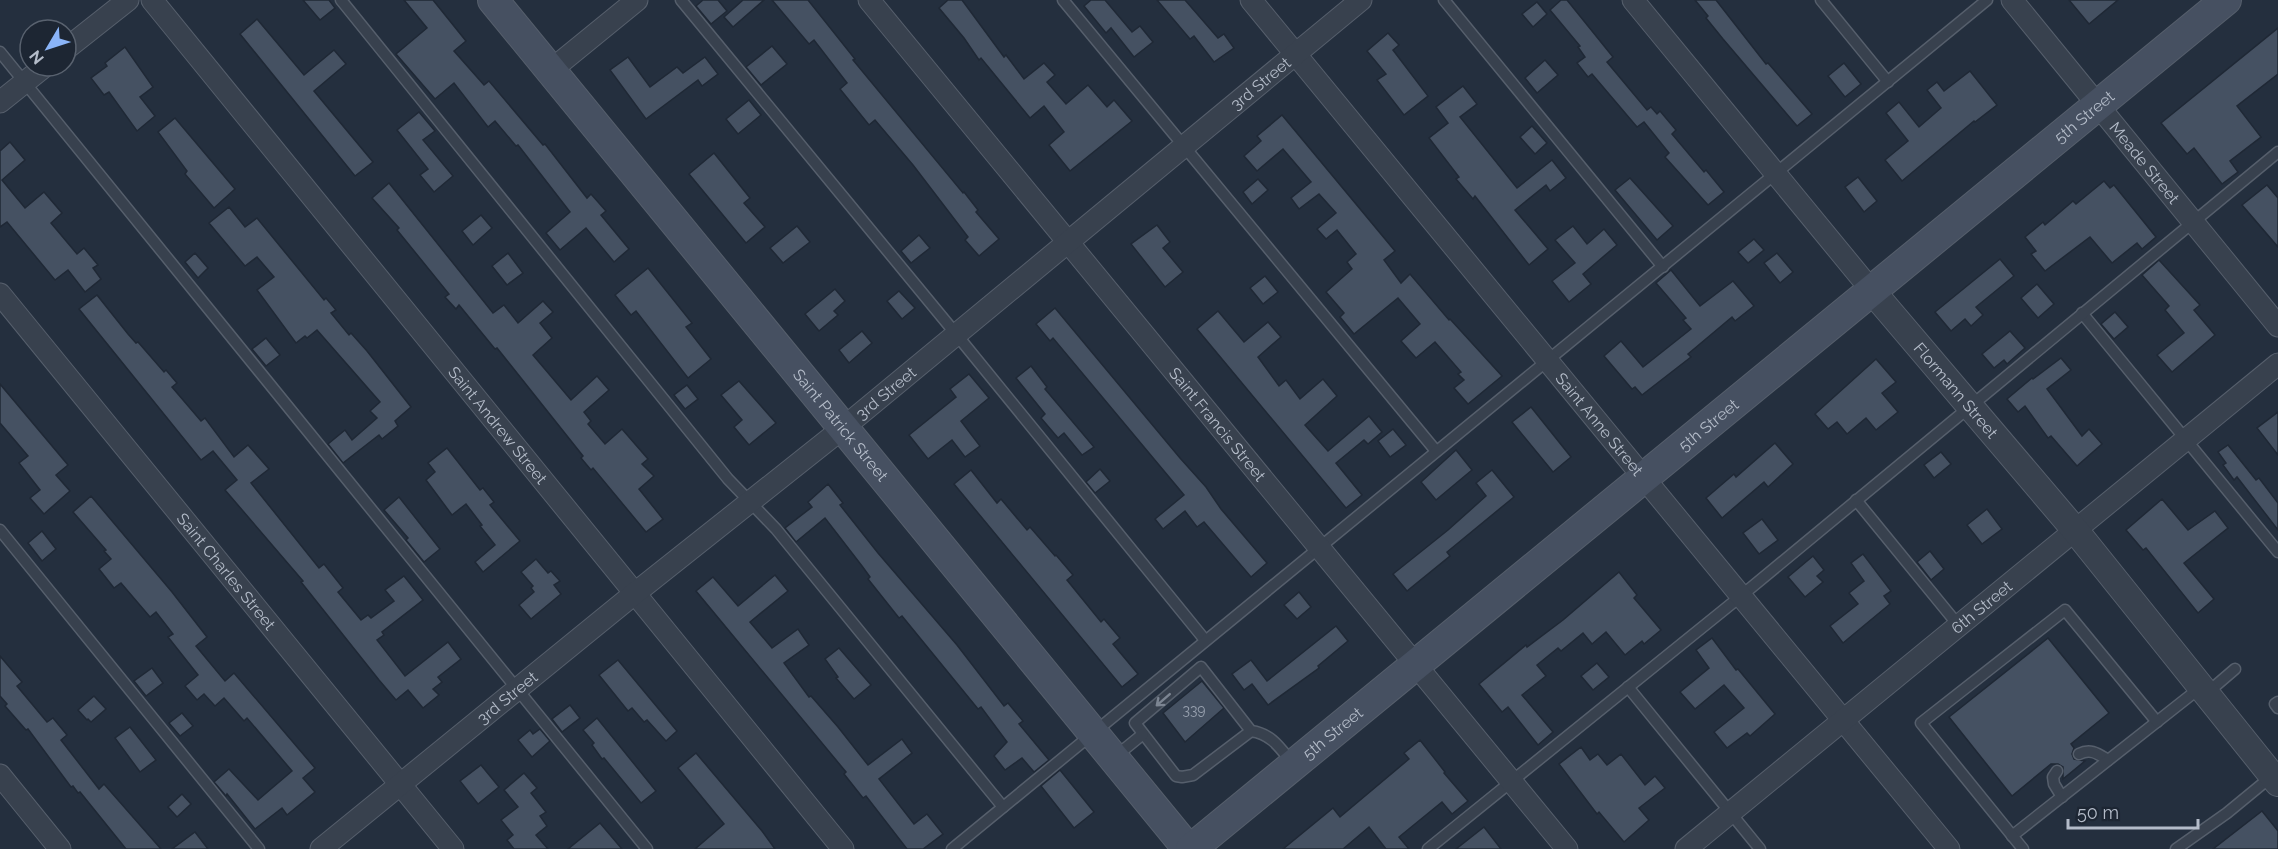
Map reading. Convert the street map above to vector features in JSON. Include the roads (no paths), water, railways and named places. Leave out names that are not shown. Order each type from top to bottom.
[{"type":"main road","name":"Saint Patrick Street","points":[[493,0],[1190,849]]},
{"type":"main road","name":"5th Street","points":[[1190,849],[2226,0]]},
{"type":"street","points":[[78,40],[128,0]]},
{"type":"street","name":"Saint Andrew Street","points":[[152,0],[843,849]]},
{"type":"street","points":[[550,71],[637,0]]},
{"type":"street","name":"Saint Francis Street","points":[[869,0],[1567,849]]},
{"type":"street","name":"Saint Anne Street","points":[[1251,0],[1949,849]]},
{"type":"street","name":"3rd Street","points":[[321,849],[634,594],[843,428],[1361,0]]},
{"type":"street","name":"Meade Street","points":[[2012,0],[2278,326]]},
{"type":"street","name":"Flormann Street","points":[[1637,1],[1872,291],[2075,530],[2275,779]]},
{"type":"street","points":[[0,102],[29,78]]},
{"type":"street","name":"Saint Charles Street","points":[[0,294],[453,849]]},
{"type":"street","name":"6th Street","points":[[1686,849],[2278,364]]},
{"type":"street","points":[[0,775],[60,849]]},
{"type":"lane","points":[[341,0],[728,479],[751,501],[1003,807]]},
{"type":"lane","points":[[681,0],[1205,640]]},
{"type":"lane","points":[[1064,0],[1436,452]]},
{"type":"lane","points":[[1444,0],[1663,267]]},
{"type":"lane","points":[[1821,0],[1888,82]]},
{"type":"lane","points":[[951,849],[1987,0]]},
{"type":"lane","points":[[0,52],[647,849]]},
{"type":"lane","points":[[1428,849],[1741,596],[2278,152]]},
{"type":"lane","points":[[2082,313],[2278,552]]},
{"type":"lane","points":[[1857,500],[1959,626]]},
{"type":"lane","points":[[0,530],[260,849]]},
{"type":"lane","points":[[2023,849],[1921,723],[2065,610],[2157,722]]},
{"type":"lane","points":[[1251,731],[1193,776],[1182,777],[1176,776],[1136,723],[1201,667],[1251,731],[1263,733],[1272,738],[1293,764]]},
{"type":"lane","points":[[2012,836],[2157,722],[2235,669]]},
{"type":"lane","points":[[1628,687],[1760,849]]},
{"type":"lane","points":[[2278,702],[2275,704],[2278,708]]},
{"type":"lane","points":[[1113,758],[1143,734]]},
{"type":"lane","points":[[2079,754],[2093,751],[2108,760]]},
{"type":"lane","points":[[2057,771],[2052,777],[2062,797]]},
{"type":"lane","points":[[2176,849],[2275,779]]}]
